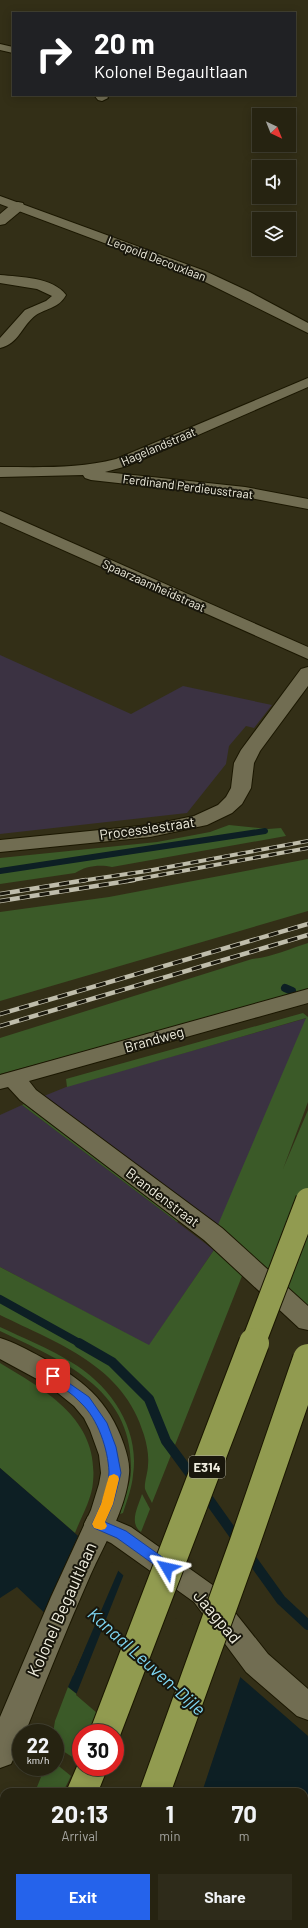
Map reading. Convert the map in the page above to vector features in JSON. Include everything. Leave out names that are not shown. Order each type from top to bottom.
[{"type":"highway","name":"E314","points":[[108,1724],[308,1200]]},
{"type":"highway","points":[[156,1788],[248,1535],[308,1359]]},
{"type":"highway","points":[[84,1788],[88,1776]]},
{"type":"street","points":[[0,47],[12,50]]},
{"type":"street","name":"Leopold Decouxlaan","points":[[0,200],[200,274],[245,295],[308,329]]},
{"type":"street","points":[[0,221],[18,206]]},
{"type":"street","points":[[0,279],[50,288],[59,295],[54,302],[28,315],[8,340],[0,344]]},
{"type":"street","name":"Hagelandstraat","points":[[0,472],[67,472],[96,469],[121,463],[308,382]]},
{"type":"street","name":"Ferdinand Perdieusstraat","points":[[67,472],[245,492],[308,504]]},
{"type":"street","name":"Spaarzaamheidstraat","points":[[0,516],[308,654]]},
{"type":"street","name":"Processiestraat","points":[[0,846],[150,830],[200,821],[225,809],[235,800],[241,788],[244,763],[251,750],[308,673]]},
{"type":"street","name":"Brandweg","points":[[8,1080],[308,996]]},
{"type":"street","name":"Brandenstraat","points":[[8,1080],[20,1087],[28,1095],[213,1234],[308,1321]]},
{"type":"street","name":"Kolonel Begaultlaan","points":[[0,1347],[53,1376],[85,1400],[101,1423],[110,1447],[115,1473],[107,1504],[35,1666],[0,1755]]},
{"type":"street","name":"Jaagpad","points":[[95,1531],[122,1535],[204,1594],[257,1663],[308,1708]]},
{"type":"shaded area","points":[[0,655],[131,714],[183,686],[272,705],[254,728],[246,726],[229,746],[226,764],[187,813],[0,834]]},
{"type":"shaded area","points":[[307,1018],[219,1226],[44,1096],[71,1085]]},
{"type":"shaded area","points":[[22,1105],[214,1250],[149,1346],[0,1267],[0,1115]]},
{"type":"green space","points":[[229,825],[268,829],[281,828],[286,836],[112,867],[93,866],[75,873],[0,884],[0,872],[129,854],[259,832],[267,829],[132,851],[0,869],[0,858],[157,842],[210,832]]},
{"type":"green space","points":[[308,859],[308,911],[0,1001],[0,912],[109,897]]},
{"type":"green space","points":[[308,943],[308,990],[0,1074],[0,1038],[252,959],[273,955]]},
{"type":"green space","points":[[303,1013],[308,1017],[308,1102],[283,1169],[308,1110],[308,1316],[244,1262],[248,1252],[217,1227],[306,1018],[67,1087],[66,1079]]},
{"type":"green space","points":[[24,1104],[179,1221],[177,1222],[22,1105]]},
{"type":"green space","points":[[214,1250],[244,1271],[152,1503],[145,1489],[148,1462],[147,1447],[144,1435],[134,1411],[121,1391],[105,1374],[87,1360],[45,1336],[0,1315],[0,1267],[149,1345]]},
{"type":"green space","points":[[0,1327],[36,1343],[71,1362],[98,1383],[110,1395],[127,1425],[132,1441],[134,1458],[132,1485],[123,1513],[120,1514],[131,1476],[128,1442],[120,1418],[107,1398],[90,1381],[69,1367],[47,1354],[0,1331]]},
{"type":"green space","points":[[0,1363],[51,1396],[66,1409],[78,1424],[87,1441],[93,1460],[93,1482],[88,1501],[75,1533],[0,1468]]},
{"type":"green space","points":[[142,1494],[150,1509],[141,1532],[135,1524],[135,1519]]},
{"type":"green space","points":[[68,1687],[100,1713],[96,1724],[72,1724],[72,1757],[64,1752],[64,1724],[54,1724]]},
{"type":"green space","points":[[64,1770],[71,1776],[65,1788],[37,1788],[41,1776],[64,1776]]},
{"type":"water","name":"Kanaal Leuven-Dijle","points":[[0,1468],[308,1736],[308,1788],[187,1788],[124,1733],[124,1724],[114,1724],[68,1687],[84,1650],[17,1587],[0,1598]]},
{"type":"pier","points":[[79,1534],[119,1569],[73,1676],[71,1675],[81,1651],[43,1614]]},
{"type":"pier","points":[[124,1574],[241,1675],[203,1788],[184,1788],[124,1736],[124,1724],[110,1724],[76,1695]]},
{"type":"waterway","points":[[0,871],[265,831]]},
{"type":"waterway","points":[[285,988],[292,991]]},
{"type":"waterway","points":[[0,1299],[81,1344]]},
{"type":"waterway","points":[[79,1343],[112,1362],[149,1399],[166,1441],[194,1479]]},
{"type":"waterway","points":[[205,1494],[237,1539]]},
{"type":"waterway","points":[[248,1554],[281,1600],[308,1625]]},
{"type":"railway","points":[[80,881],[147,871],[308,841]]},
{"type":"railway","points":[[127,881],[308,848]]},
{"type":"railway","points":[[0,894],[86,880]]},
{"type":"railway","points":[[0,901],[134,880]]},
{"type":"railway","points":[[0,1014],[308,924]]},
{"type":"railway","points":[[0,1026],[308,935]]},
{"type":"slow traffic","points":[[101,1526],[98,1524],[107,1504],[114,1479]]},
{"type":"route","points":[[53,1376],[85,1400],[101,1423],[110,1447],[115,1473],[107,1504],[98,1524],[122,1535],[167,1568]]}]
